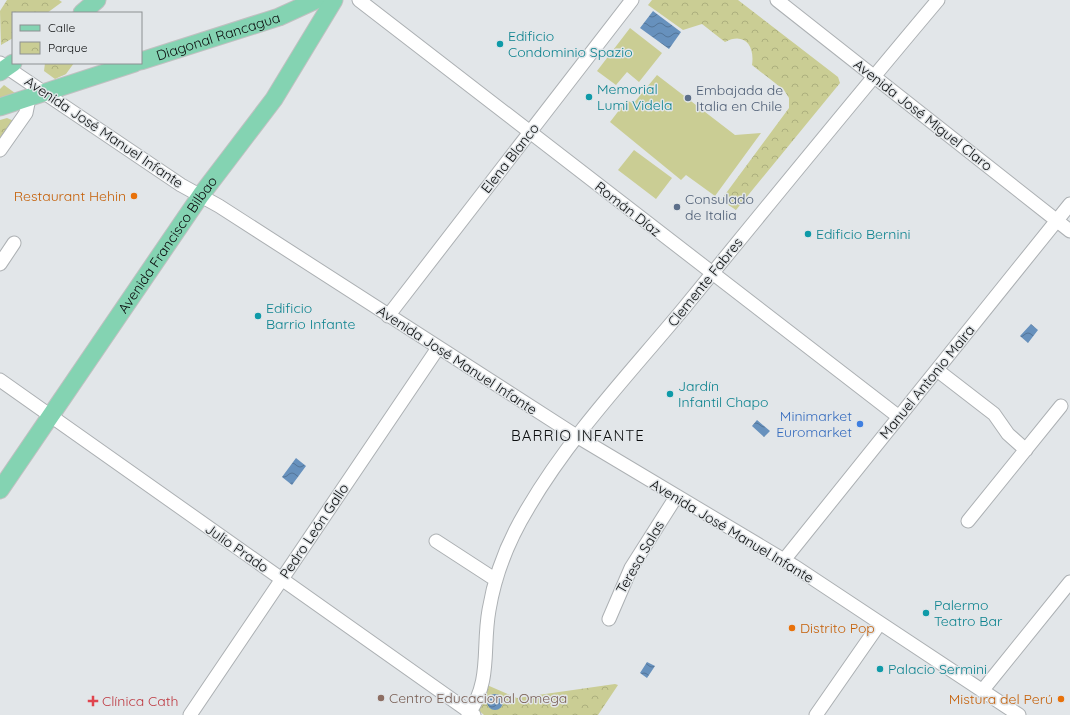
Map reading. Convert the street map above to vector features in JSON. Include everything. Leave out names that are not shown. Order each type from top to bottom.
[{"type":"main road","points":[[83,12],[97,0]]},
{"type":"main road","name":"Diagonal Rancagua","points":[[142,61],[279,17],[316,0]]},
{"type":"main road","name":"Avenida Francisco Bilbao","points":[[0,490],[201,195],[274,99],[334,0]]},
{"type":"main road","points":[[0,107],[132,64]]},
{"type":"street","name":"Román Díaz","points":[[359,0],[899,417]]},
{"type":"street","name":"Elena Blanco","points":[[388,316],[632,0]]},
{"type":"street","name":"Avenida José Miguel Claro","points":[[777,0],[1070,231]]},
{"type":"street","name":"Clemente Fabres","points":[[470,714],[482,687],[488,611],[496,580],[514,534],[528,508],[578,437],[938,0]]},
{"type":"street","name":"Avenida José Manuel Infante","points":[[5,66],[36,95],[201,195],[578,437],[676,497],[784,560],[1019,715]]},
{"type":"street","points":[[0,150],[26,113],[36,95]]},
{"type":"street","name":"Manuel Antonio Maira","points":[[784,560],[1070,204]]},
{"type":"street","points":[[0,264],[14,243]]},
{"type":"street","name":"Pedro León Gallo","points":[[190,715],[438,348]]},
{"type":"street","points":[[937,370],[994,414],[1008,434],[1026,450]]},
{"type":"street","name":"Julio Prado","points":[[0,380],[470,714]]},
{"type":"street","points":[[968,521],[1061,406]]},
{"type":"street","name":"Teresa Salas","points":[[609,619],[631,568],[676,497]]},
{"type":"street","points":[[436,541],[496,580]]},
{"type":"street","points":[[982,691],[1070,582]]},
{"type":"street","points":[[816,715],[880,623]]},
{"type":"green space","points":[[7,0],[59,0],[62,2],[48,12],[12,12],[12,39],[1,45],[0,11]]},
{"type":"green space","points":[[652,0],[738,0],[838,77],[840,83],[736,210],[721,200],[789,108],[789,98],[784,90],[752,65],[752,52],[747,42],[732,39],[725,42],[702,24],[683,30],[648,5]]},
{"type":"green space","points":[[630,28],[662,53],[639,82],[627,72],[616,85],[597,71]]},
{"type":"green space","points":[[45,64],[73,64],[66,74],[55,79],[44,71]]},
{"type":"green space","points":[[657,75],[735,135],[761,133],[715,196],[686,175],[681,180],[610,122],[627,100],[633,104]]},
{"type":"green space","points":[[4,85],[19,96],[0,102],[0,89]]},
{"type":"green space","points":[[7,118],[14,121],[0,142],[0,120]]},
{"type":"green space","points":[[634,150],[672,178],[656,199],[618,170]]},
{"type":"green space","points":[[615,684],[618,685],[598,715],[484,715],[477,709],[487,685],[517,698]]},
{"type":"water","points":[[653,11],[681,32],[669,49],[640,28]]},
{"type":"water","points":[[1031,324],[1038,330],[1028,343],[1020,336]]},
{"type":"water","points":[[757,420],[770,431],[764,437],[752,426]]},
{"type":"water","points":[[296,458],[306,466],[292,485],[282,477]]},
{"type":"water","points":[[647,662],[655,666],[647,678],[640,673]]},
{"type":"water","points":[[492,694],[498,694],[503,699],[501,708],[498,710],[492,710],[487,705],[487,699]]},
{"type":"place","name":"Edificio Condominio Spazio","points":[[500,44]]},
{"type":"place","name":"Memorial Lumi Videla","points":[[589,97]]},
{"type":"place","name":"Embajada de Italia en Chile","points":[[688,98]]},
{"type":"place","name":"Restaurant Hehin","points":[[134,196]]},
{"type":"place","name":"Consulado de Italia","points":[[677,207]]},
{"type":"place","name":"Edificio Bernini","points":[[808,234]]},
{"type":"place","name":"Edificio Barrio Infante","points":[[258,316]]},
{"type":"place","name":"Jardín Infantil Chapo","points":[[670,394]]},
{"type":"place","name":"Minimarket Euromarket","points":[[860,424]]},
{"type":"place","name":"Palermo Teatro Bar","points":[[926,613]]},
{"type":"place","name":"Distrito Pop","points":[[792,628]]},
{"type":"place","name":"Palacio Sermini","points":[[880,669]]},
{"type":"place","name":"Centro Educacional Omega","points":[[381,698]]},
{"type":"place","name":"Mistura del Perú","points":[[1061,699]]},
{"type":"place","name":"Clínica Cath","points":[[93,701]]},
{"type":"district","name":"BARRIO INFANTE","points":[[578,436]]}]
